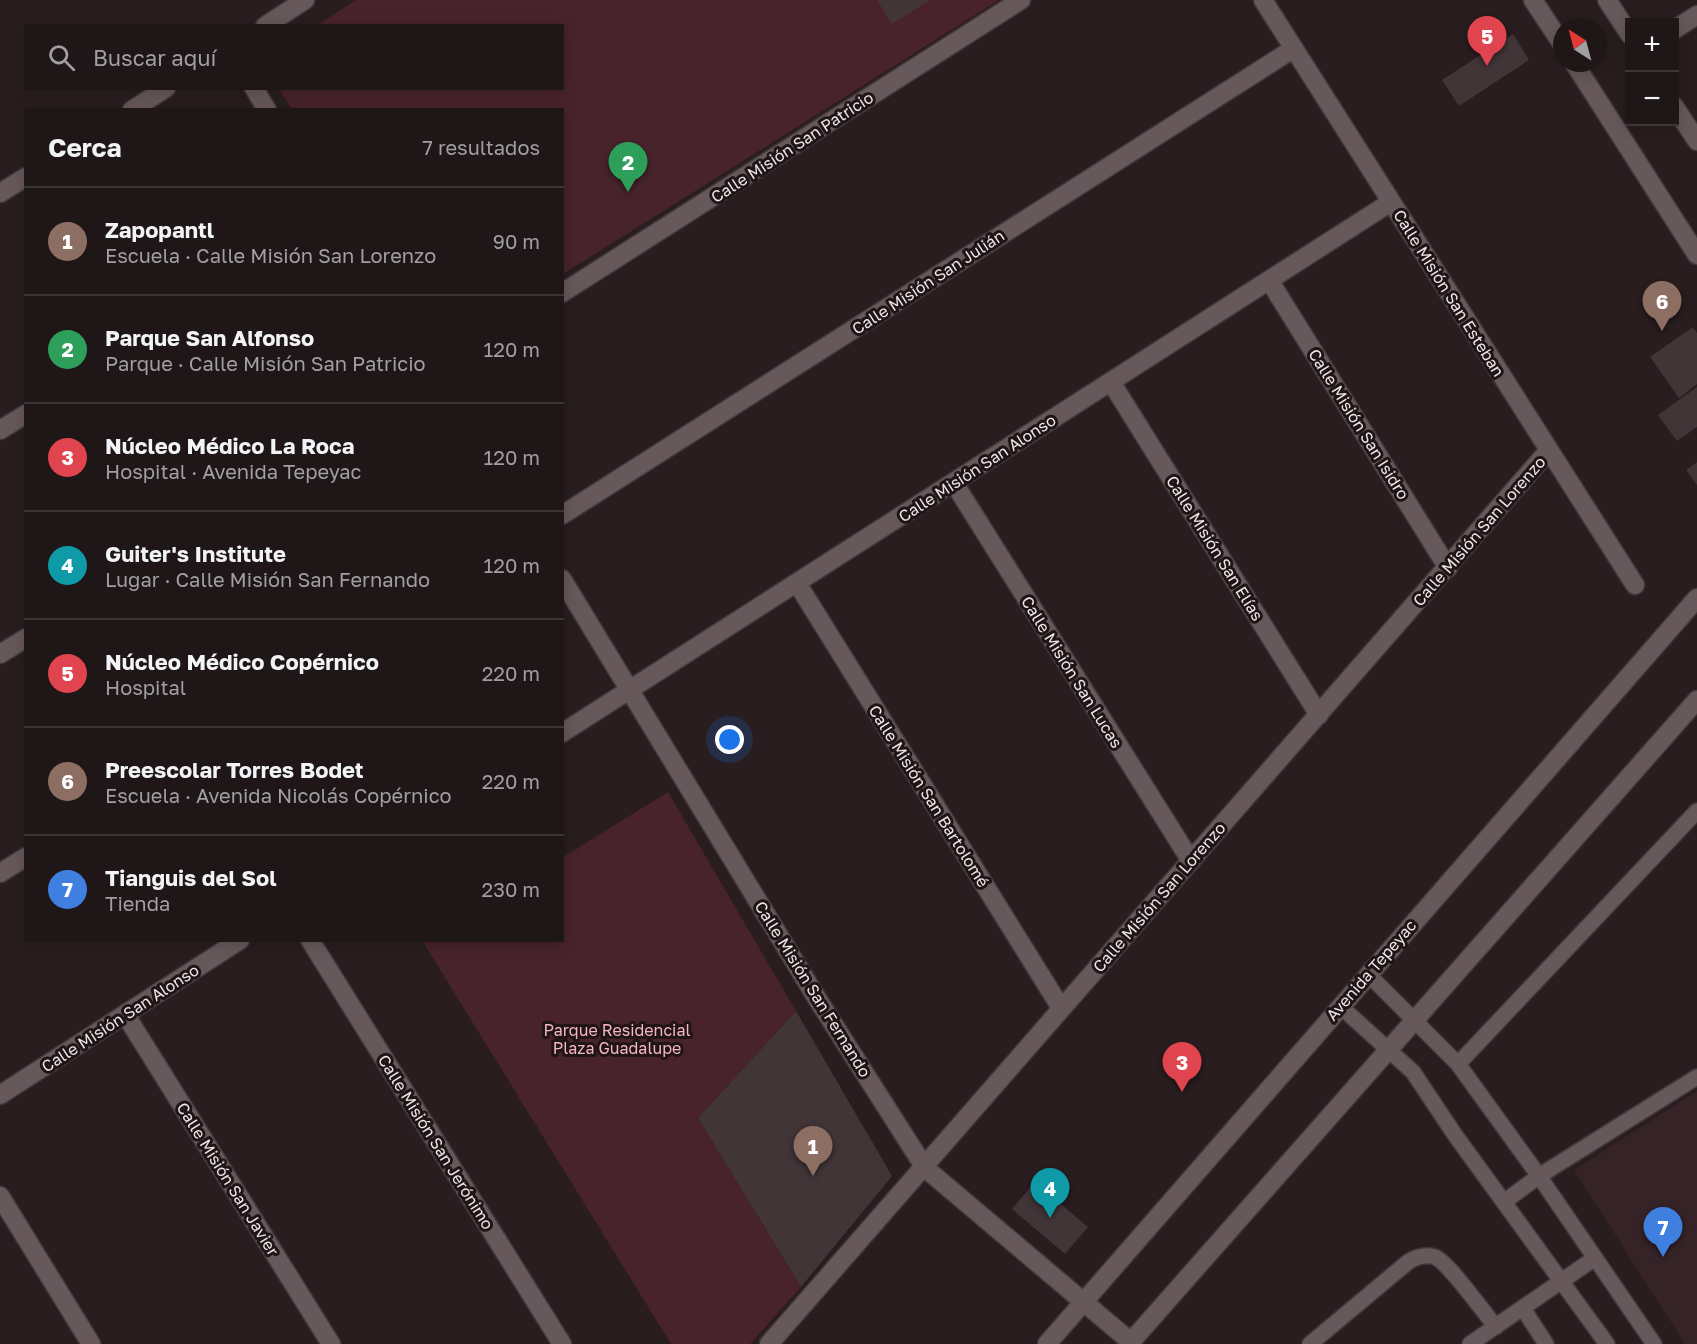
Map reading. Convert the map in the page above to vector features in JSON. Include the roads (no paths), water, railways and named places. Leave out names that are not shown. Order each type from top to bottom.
[{"type":"street","points":[[268,24],[305,0]]},
{"type":"street","name":"Calle Misión San Patricio","points":[[564,293],[1021,0]]},
{"type":"street","name":"Calle Misión San Esteban","points":[[1263,0],[1635,585]]},
{"type":"street","points":[[1533,0],[1553,30]]},
{"type":"street","points":[[1607,0],[1625,29]]},
{"type":"street","points":[[1679,27],[1697,15]]},
{"type":"street","name":"Calle Misión San Julián","points":[[564,514],[1293,49]]},
{"type":"street","points":[[1580,72],[1697,255]]},
{"type":"street","points":[[135,108],[163,90]]},
{"type":"street","points":[[255,90],[266,108]]},
{"type":"street","points":[[1679,114],[1697,141]]},
{"type":"street","points":[[0,194],[24,178]]},
{"type":"street","name":"Calle Misión San Alonso","points":[[564,732],[1391,202]]},
{"type":"street","name":"Calle Misión San Isidro","points":[[1269,280],[1448,568]]},
{"type":"street","name":"Calle Misión San Elías","points":[[1111,382],[1319,715]]},
{"type":"street","points":[[0,430],[24,415]]},
{"type":"street","name":"Calle Misión San Lorenzo","points":[[769,1344],[1448,568],[1548,450]]},
{"type":"street","name":"Calle Misión San Lucas","points":[[954,483],[1191,861]]},
{"type":"street","name":"Calle Misión San Fernando","points":[[564,582],[818,1000],[925,1168],[1084,1301],[1130,1343]]},
{"type":"street","name":"Calle Misión San Bartolomé","points":[[797,584],[1061,1008]]},
{"type":"street","name":"Avenida Tepeyac","points":[[1047,1344],[1697,598]]},
{"type":"street","points":[[0,654],[24,639]]},
{"type":"street","points":[[1130,1343],[1697,700]]},
{"type":"street","points":[[0,873],[24,858]]},
{"type":"street","name":"Calle Misión San Alonso","points":[[0,1095],[237,942]]},
{"type":"street","name":"Calle Misión San Jerónimo","points":[[311,942],[562,1344]]},
{"type":"street","name":"Calle Misión San Javier","points":[[125,1014],[331,1344]]},
{"type":"street","points":[[0,1196],[91,1344]]},
{"type":"lane","points":[[1458,1064],[1697,811]]},
{"type":"lane","points":[[1368,974],[1458,1064],[1539,1176],[1654,1344]]},
{"type":"lane","points":[[1340,1006],[1413,1072],[1607,1344]]},
{"type":"lane","points":[[1504,1202],[1539,1176],[1697,1077]]},
{"type":"lane","points":[[1310,1344],[1408,1262],[1422,1256],[1437,1257],[1496,1327]]},
{"type":"lane","points":[[1470,1344],[1524,1310],[1595,1258]]},
{"type":"lane","points":[[1524,1310],[1546,1344]]},
{"type":"place","name":"Núcleo Médico Copérnico","points":[[1487,66]]},
{"type":"place","name":"Parque San Alfonso","points":[[628,192]]},
{"type":"place","name":"Preescolar Torres Bodet","points":[[1662,331]]},
{"type":"place","name":"Núcleo Médico La Roca","points":[[1182,1092]]},
{"type":"place","name":"Zapopantl","points":[[813,1176]]},
{"type":"place","name":"Guiter's Institute","points":[[1050,1218]]},
{"type":"place","name":"Tianguis del Sol","points":[[1663,1257]]},
{"type":"park label","name":"Parque Residencial Plaza Guadalupe","points":[[617,1039]]}]
